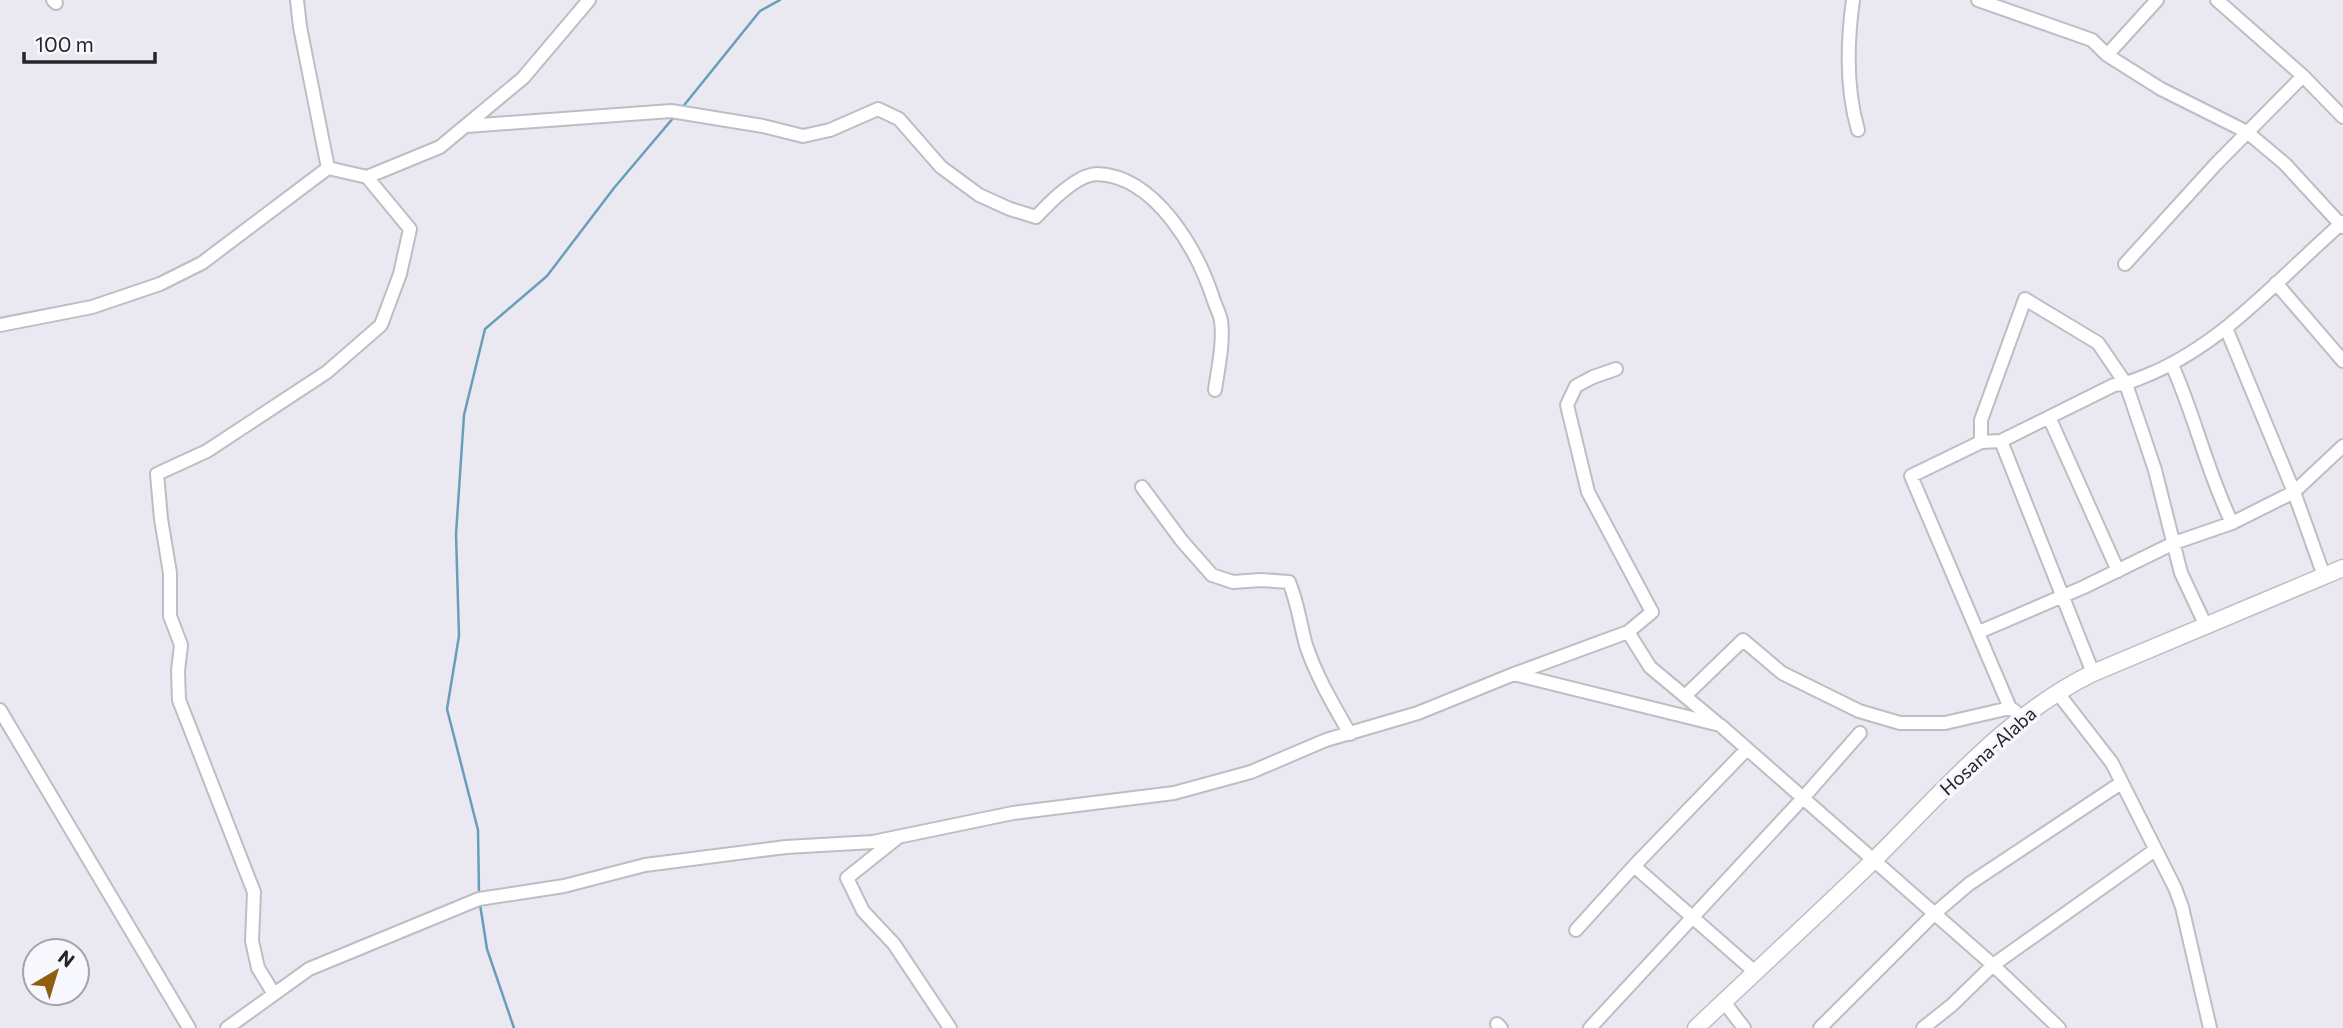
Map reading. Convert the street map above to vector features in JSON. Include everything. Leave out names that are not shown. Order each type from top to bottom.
[{"type":"main road","name":"Hosana-Alaba","points":[[1696,1028],[1873,861],[1993,742],[2057,692],[2093,673],[2343,568]]},
{"type":"street","points":[[297,0],[328,168]]},
{"type":"street","points":[[328,168],[367,177],[440,147],[523,78],[589,0]]},
{"type":"street","points":[[1853,0],[1849,29],[1851,105],[1858,130]]},
{"type":"street","points":[[1978,0],[2092,40],[2107,55],[2161,89],[2247,132],[2285,164],[2342,224],[2226,328],[2172,365],[2126,384],[2114,385],[2001,441],[1981,442],[1911,476],[2010,708],[2025,717]]},
{"type":"street","points":[[2107,55],[2157,0]]},
{"type":"street","points":[[2217,0],[2303,76],[2343,116]]},
{"type":"street","points":[[2125,264],[2247,132],[2303,76]]},
{"type":"street","points":[[467,126],[671,111],[752,124],[803,136],[830,130],[878,109],[899,119],[941,167],[979,195],[1036,217],[1054,199],[1094,174],[1122,180],[1149,196],[1166,213],[1188,243],[1208,282],[1221,321],[1220,359],[1215,390]]},
{"type":"street","points":[[0,325],[92,307],[160,284],[202,264],[328,168]]},
{"type":"street","points":[[274,993],[258,968],[253,941],[254,892],[179,700],[181,645],[170,616],[170,573],[157,474],[207,451],[327,372],[381,325],[400,274],[410,229],[367,177]]},
{"type":"street","points":[[2276,282],[2343,361]]},
{"type":"street","points":[[1981,442],[1981,421],[2025,299],[2098,344],[2126,384],[2155,470],[2181,573],[2206,626]]},
{"type":"street","points":[[2226,328],[2294,492],[2324,576]]},
{"type":"street","points":[[2172,365],[2188,402],[2221,502],[2232,523]]},
{"type":"street","points":[[227,1028],[309,969],[479,899],[564,886],[645,865],[786,847],[873,842],[1013,813],[1174,793],[1251,772],[1326,740],[1418,713],[1628,632],[1652,612],[1588,492],[1567,404],[1576,386],[1616,369]]},
{"type":"street","points":[[2049,417],[2118,571]]},
{"type":"street","points":[[2001,441],[2093,673]]},
{"type":"street","points":[[1979,632],[2118,571],[2174,543],[2232,523],[2294,492],[2343,446]]},
{"type":"street","points":[[1142,487],[1182,541],[1212,575],[1233,582],[1289,582],[1297,601],[1307,647],[1350,734]]},
{"type":"street","points":[[1628,632],[1650,667],[1720,725],[1993,965],[2050,1025]]},
{"type":"street","points":[[1685,696],[1743,640],[1782,673],[1859,711],[1900,723],[1945,723],[2010,708]]},
{"type":"street","points":[[1514,674],[1720,725]]},
{"type":"street","points":[[2057,692],[2112,763],[2182,907],[2210,1028]]},
{"type":"street","points":[[0,710],[189,1028]]},
{"type":"street","points":[[1590,1028],[1860,733]]},
{"type":"street","points":[[1576,930],[1747,749]]},
{"type":"street","points":[[1820,1028],[1934,914],[1969,884],[2121,783]]},
{"type":"street","points":[[900,836],[847,878],[863,911],[894,944],[950,1028]]},
{"type":"street","points":[[1923,1028],[1952,1005],[1993,965],[2155,850]]},
{"type":"street","points":[[1634,866],[1755,972]]},
{"type":"street","points":[[1724,1002],[1744,1028]]},
{"type":"waterway","points":[[681,109],[760,11],[780,0]]},
{"type":"waterway","points":[[479,893],[478,830],[447,709],[459,636],[456,534],[464,415],[485,329],[547,276],[614,188],[674,117]]},
{"type":"waterway","points":[[480,904],[487,949],[514,1028]]}]
